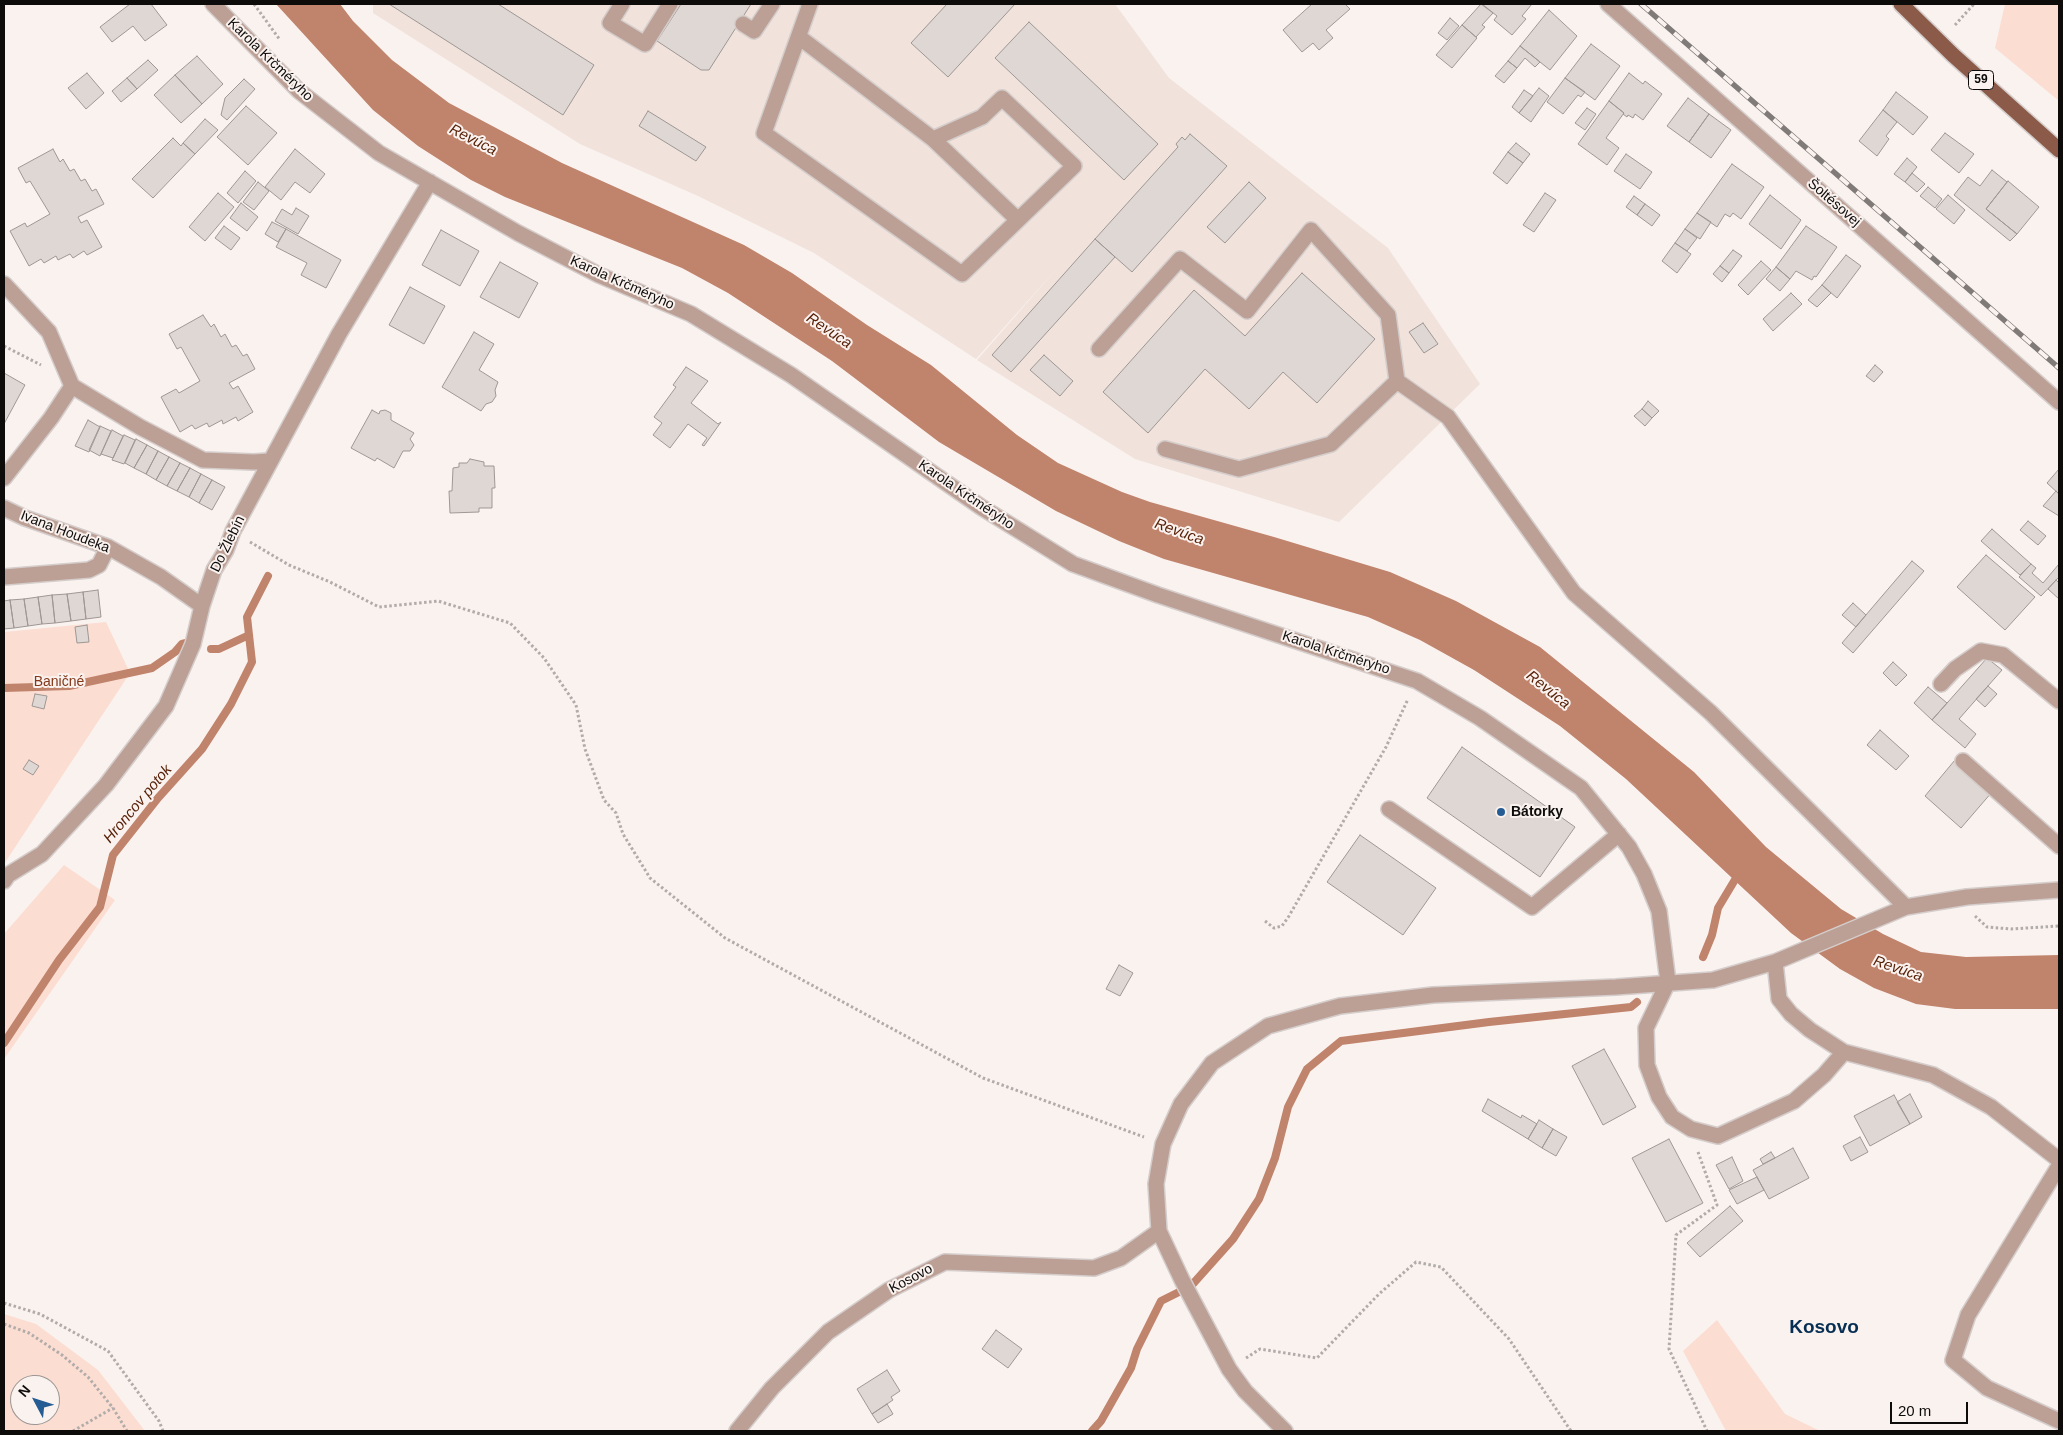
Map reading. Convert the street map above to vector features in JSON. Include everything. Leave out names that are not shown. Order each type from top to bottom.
[{"type":"main road","name":"59","points":[[1901,4],[1953,55],[2059,150]]},
{"type":"street","name":"Karola Krčméryho","points":[[213,4],[299,91],[379,153],[518,233],[599,275],[691,314],[791,375],[981,507],[1073,564],[1158,595],[1417,681],[1480,718],[1581,788],[1629,847],[1644,874],[1659,911],[1668,982]]},
{"type":"street","points":[[622,4],[610,23],[645,44],[670,4]]},
{"type":"street","points":[[743,24],[754,31],[772,4]]},
{"type":"street","points":[[810,4],[764,133],[962,274],[1074,166],[1002,98],[982,117],[933,139]]},
{"type":"street","name":"Šoltésovej","points":[[1608,4],[2059,402]]},
{"type":"street","points":[[799,36],[933,139],[1018,220]]},
{"type":"street","name":"Do Žlebín","points":[[4,881],[8,875],[42,854],[106,785],[166,706],[193,644],[202,606],[214,570],[269,461],[339,334],[430,182]]},
{"type":"street","points":[[1099,350],[1180,259],[1247,311],[1311,230],[1388,316],[1397,381],[1448,417],[1574,593],[1711,714],[1906,907]]},
{"type":"street","points":[[4,284],[49,332],[72,386],[140,427],[202,460],[269,461]]},
{"type":"street","points":[[1165,449],[1239,469],[1331,444],[1397,381]]},
{"type":"street","points":[[4,478],[51,418],[72,386]]},
{"type":"street","name":"Ivana Houdeka","points":[[4,508],[25,518],[108,547],[161,577],[202,606]]},
{"type":"street","points":[[4,577],[89,570],[99,565],[108,547]]},
{"type":"street","points":[[1941,684],[1955,669],[1981,651],[2003,655],[2059,702]]},
{"type":"street","points":[[1963,761],[2059,846]]},
{"type":"street","points":[[1389,809],[1532,907],[1619,834]]},
{"type":"street","points":[[1285,1431],[1245,1391],[1229,1368],[1192,1300],[1159,1231],[1156,1184],[1163,1144],[1181,1104],[1212,1063],[1268,1026],[1340,1006],[1424,996],[1616,987],[1713,980],[1775,962],[1906,907],[1967,897],[2059,890]]},
{"type":"street","points":[[1775,962],[1779,998],[1791,1014],[1810,1030],[1844,1052],[1933,1075],[1991,1107],[2059,1160]]},
{"type":"street","points":[[1668,982],[1646,1028],[1647,1065],[1659,1097],[1672,1117],[1690,1129],[1718,1136],[1794,1101],[1824,1075],[1844,1052]]},
{"type":"street","points":[[2059,1166],[1968,1315],[1954,1360],[1987,1388],[2059,1421]]},
{"type":"street","name":"Kosovo","points":[[738,1431],[772,1388],[828,1332],[889,1290],[945,1262],[1094,1268],[1121,1258],[1159,1231]]},
{"type":"path","points":[[1956,25],[1974,4]]},
{"type":"path","points":[[263,549],[289,565],[330,582],[379,607],[438,601],[510,623],[544,658],[576,705],[585,749],[604,800],[616,813],[623,834],[650,878],[725,938],[983,1078],[1163,1144]]},
{"type":"path","points":[[1265,921],[1274,928],[1282,926],[1289,916],[1386,747],[1417,681]]},
{"type":"path","points":[[1967,897],[1976,918],[1987,927],[2011,929],[2059,926]]},
{"type":"path","points":[[1695,1145],[1717,1205],[1676,1235],[1669,1349],[1707,1431]]},
{"type":"path","points":[[1229,1368],[1260,1349],[1317,1358],[1379,1294],[1416,1262],[1441,1267],[1509,1339],[1571,1431]]},
{"type":"path","points":[[4,1304],[40,1314],[108,1351],[159,1421],[163,1431]]},
{"type":"path","points":[[4,1324],[29,1333],[62,1355],[88,1377],[113,1408],[128,1431]]},
{"type":"path","points":[[73,1431],[113,1408]]},
{"type":"shaded area","points":[[373,4],[1115,4],[1169,78],[1388,248],[1480,384],[1339,522],[1135,459],[977,360],[1059,266],[976,359],[814,253],[698,196],[580,144],[373,13]]},
{"type":"green space","points":[[2005,4],[2059,4],[2059,101],[1995,48]]},
{"type":"green space","name":"Baničné","points":[[106,622],[130,673],[4,864],[4,632]]},
{"type":"green space","points":[[64,865],[115,900],[4,1059],[4,934]]},
{"type":"green space","points":[[4,1314],[36,1324],[98,1370],[145,1431],[4,1431]]},
{"type":"green space","points":[[1717,1320],[1785,1414],[1820,1431],[1726,1431],[1683,1351]]},
{"type":"water","name":"Revúca","points":[[276,4],[340,4],[353,21],[392,60],[449,103],[562,163],[744,245],[792,273],[867,325],[931,365],[1017,435],[1058,463],[1122,492],[1150,502],[1390,572],[1456,601],[1540,647],[1694,772],[1766,847],[1841,909],[1883,934],[1921,952],[1966,957],[2059,955],[2059,1009],[1955,1009],[1916,1004],[1874,988],[1840,969],[1791,933],[1626,779],[1560,726],[1474,670],[1420,640],[1368,617],[1164,559],[1119,541],[1056,511],[939,442],[832,361],[728,293],[682,268],[505,197],[471,180],[418,146],[373,110]]},
{"type":"building","points":[[130,4],[151,4],[167,25],[145,41],[133,26],[112,42],[100,27]]},
{"type":"building","points":[[389,4],[498,4],[594,65],[563,115]]},
{"type":"building","points":[[681,4],[751,4],[709,70],[701,70],[657,41]]},
{"type":"building","points":[[947,4],[1015,4],[948,77],[911,43]]},
{"type":"building","points":[[1312,4],[1345,4],[1350,9],[1326,30],[1333,38],[1319,50],[1313,43],[1302,52],[1283,30]]},
{"type":"building","points":[[1481,4],[1493,13],[1482,25],[1485,27],[1476,37],[1462,25]]},
{"type":"building","points":[[1482,4],[1532,4],[1522,16],[1526,19],[1512,35],[1494,20],[1497,16]]},
{"type":"building","points":[[1549,10],[1577,36],[1550,70],[1520,46]]},
{"type":"building","points":[[1450,18],[1459,26],[1447,40],[1438,33]]},
{"type":"building","points":[[1029,22],[1158,144],[1124,180],[995,58]]},
{"type":"building","points":[[1462,25],[1477,38],[1452,68],[1436,55]]},
{"type":"building","points":[[1591,44],[1620,66],[1595,100],[1565,78]]},
{"type":"building","points":[[1520,46],[1540,62],[1535,67],[1525,58],[1517,68],[1508,61]]},
{"type":"building","points":[[197,56],[223,84],[202,104],[175,75]]},
{"type":"building","points":[[148,60],[158,70],[137,89],[127,78]]},
{"type":"building","points":[[1508,61],[1517,68],[1504,83],[1495,76]]},
{"type":"building","points":[[87,73],[104,93],[86,109],[68,88]]},
{"type":"building","points":[[1629,73],[1643,84],[1645,81],[1662,94],[1643,120],[1635,114],[1633,118],[1628,115],[1627,117],[1609,101]]},
{"type":"building","points":[[175,75],[202,104],[181,123],[154,95]]},
{"type":"building","points":[[127,78],[137,89],[121,102],[112,91]]},
{"type":"building","points":[[1565,78],[1585,92],[1581,97],[1578,95],[1563,114],[1547,102]]},
{"type":"building","points":[[244,79],[255,89],[227,120],[221,115],[225,98]]},
{"type":"building","points":[[1539,88],[1549,96],[1531,122],[1519,113]]},
{"type":"building","points":[[1524,90],[1533,96],[1519,113],[1512,107]]},
{"type":"building","points":[[1896,92],[1928,117],[1913,135],[1883,110]]},
{"type":"building","points":[[1688,98],[1709,114],[1689,142],[1667,126]]},
{"type":"building","points":[[1609,101],[1624,113],[1606,138],[1619,148],[1607,165],[1578,144]]},
{"type":"building","points":[[246,106],[277,133],[248,165],[217,137]]},
{"type":"building","points":[[1587,108],[1596,114],[1585,130],[1575,123]]},
{"type":"building","points":[[1883,110],[1897,122],[1886,136],[1889,139],[1877,156],[1859,141]]},
{"type":"building","points":[[648,111],[706,147],[696,161],[639,126]]},
{"type":"building","points":[[1709,114],[1731,130],[1711,158],[1689,142]]},
{"type":"building","points":[[205,119],[218,130],[195,154],[183,143]]},
{"type":"building","points":[[1945,133],[1974,154],[1959,173],[1931,150]]},
{"type":"building","points":[[1190,134],[1227,166],[1132,272],[1095,239],[1178,147],[1176,144],[1182,137],[1185,140]]},
{"type":"building","points":[[173,138],[181,146],[183,143],[195,154],[153,198],[132,179]]},
{"type":"building","points":[[1516,143],[1530,154],[1523,163],[1508,152]]},
{"type":"building","points":[[53,149],[60,162],[63,159],[70,171],[74,169],[81,181],[85,179],[92,191],[96,189],[104,204],[78,217],[81,223],[87,220],[102,247],[87,255],[84,251],[73,258],[70,254],[58,260],[56,256],[44,263],[41,259],[29,266],[10,231],[25,223],[27,227],[50,214],[30,181],[26,183],[18,168]]},
{"type":"building","points":[[295,149],[325,174],[310,193],[295,182],[281,200],[265,187]]},
{"type":"building","points":[[1508,152],[1523,163],[1507,184],[1493,173]]},
{"type":"building","points":[[1626,154],[1652,172],[1640,189],[1614,171]]},
{"type":"building","points":[[1907,158],[1917,167],[1905,182],[1894,174]]},
{"type":"building","points":[[1732,164],[1764,187],[1741,219],[1733,213],[1730,217],[1725,214],[1717,227],[1697,213]]},
{"type":"building","points":[[1992,170],[2007,182],[1986,209],[2017,234],[2010,241],[1954,195],[1968,177],[1980,186]]},
{"type":"building","points":[[245,171],[256,181],[238,203],[227,193]]},
{"type":"building","points":[[1912,173],[1925,184],[1917,192],[1905,182]]},
{"type":"building","points":[[2008,181],[2039,207],[2017,234],[1986,209]]},
{"type":"building","points":[[258,182],[269,191],[254,210],[243,202]]},
{"type":"building","points":[[1249,182],[1266,198],[1225,243],[1207,227]]},
{"type":"building","points":[[1928,187],[1942,199],[1935,208],[1920,196]]},
{"type":"building","points":[[218,193],[234,207],[205,241],[189,227]]},
{"type":"building","points":[[1545,193],[1556,200],[1534,232],[1523,225]]},
{"type":"building","points":[[1770,195],[1801,220],[1781,249],[1749,224]]},
{"type":"building","points":[[1948,195],[1965,210],[1954,224],[1936,209]]},
{"type":"building","points":[[1634,196],[1645,204],[1637,215],[1626,207]]},
{"type":"building","points":[[241,203],[258,217],[247,231],[230,218]]},
{"type":"building","points":[[1645,204],[1660,215],[1652,226],[1637,215]]},
{"type":"building","points":[[296,208],[309,216],[298,234],[275,221],[282,209],[292,215]]},
{"type":"building","points":[[1697,213],[1711,222],[1700,239],[1685,229]]},
{"type":"building","points":[[272,222],[286,229],[278,242],[265,234]]},
{"type":"building","points":[[224,226],[240,238],[231,250],[215,238]]},
{"type":"building","points":[[1806,226],[1837,247],[1812,280],[1796,271],[1790,279],[1776,267]]},
{"type":"building","points":[[286,229],[341,260],[326,288],[301,275],[307,263],[276,247]]},
{"type":"building","points":[[1685,229],[1697,238],[1687,251],[1675,243]]},
{"type":"building","points":[[441,230],[479,251],[460,286],[422,265]]},
{"type":"building","points":[[1095,239],[1115,257],[1011,372],[992,355]]},
{"type":"building","points":[[1675,243],[1691,254],[1677,273],[1662,261]]},
{"type":"building","points":[[1733,250],[1742,256],[1729,273],[1720,266]]},
{"type":"building","points":[[1846,255],[1861,266],[1837,298],[1822,285]]},
{"type":"building","points":[[1761,261],[1771,270],[1748,295],[1738,285]]},
{"type":"building","points":[[500,262],[538,283],[519,318],[480,297]]},
{"type":"building","points":[[1720,266],[1729,273],[1722,282],[1713,274]]},
{"type":"building","points":[[1776,267],[1790,279],[1780,291],[1766,279]]},
{"type":"building","points":[[1302,273],[1375,339],[1317,403],[1283,372],[1249,409],[1205,369],[1148,433],[1103,392],[1194,290],[1245,336]]},
{"type":"building","points":[[1822,285],[1831,293],[1817,307],[1808,300]]},
{"type":"building","points":[[410,287],[445,306],[424,344],[389,325]]},
{"type":"building","points":[[1791,293],[1802,304],[1773,331],[1763,319]]},
{"type":"building","points":[[203,315],[211,327],[214,324],[221,337],[225,334],[232,347],[236,345],[243,356],[247,354],[255,369],[229,383],[233,389],[238,386],[253,412],[238,421],[236,417],[223,424],[222,420],[209,427],[207,423],[195,429],[192,425],[180,432],[161,397],[176,389],[179,393],[200,381],[181,347],[177,349],[169,334]]},
{"type":"building","points":[[1423,323],[1438,344],[1424,353],[1409,332]]},
{"type":"building","points":[[474,332],[494,344],[479,370],[498,382],[495,390],[496,396],[481,411],[442,387]]},
{"type":"building","points":[[1044,355],[1073,381],[1060,396],[1030,370]]},
{"type":"building","points":[[1875,365],[1883,372],[1874,382],[1866,376]]},
{"type":"building","points":[[686,367],[708,381],[691,403],[718,424],[721,422],[704,446],[702,445],[707,438],[688,424],[670,448],[653,435],[662,423],[654,417],[676,387],[673,385]]},
{"type":"building","points":[[4,373],[25,385],[4,424]]},
{"type":"building","points":[[1648,401],[1659,411],[1652,418],[1642,409]]},
{"type":"building","points":[[1642,409],[1652,418],[1645,426],[1634,416]]},
{"type":"building","points":[[372,410],[379,414],[380,411],[385,410],[391,413],[391,420],[414,433],[410,439],[414,445],[410,451],[403,451],[394,468],[377,458],[375,461],[351,448]]},
{"type":"building","points":[[88,420],[100,427],[89,452],[75,446]]},
{"type":"building","points":[[100,426],[111,431],[100,456],[89,450]]},
{"type":"building","points":[[112,430],[123,436],[113,458],[101,454]]},
{"type":"building","points":[[124,435],[135,440],[124,464],[112,460]]},
{"type":"building","points":[[136,439],[147,445],[134,468],[125,463]]},
{"type":"building","points":[[147,445],[158,451],[146,474],[134,468]]},
{"type":"building","points":[[158,451],[169,457],[156,480],[146,474]]},
{"type":"building","points":[[169,457],[180,463],[167,486],[156,480]]},
{"type":"building","points":[[470,459],[484,462],[484,466],[494,466],[495,488],[492,488],[492,508],[479,508],[479,512],[450,513],[449,491],[452,491],[453,468],[459,467],[459,463],[467,463]]},
{"type":"building","points":[[180,463],[190,468],[177,491],[167,486]]},
{"type":"building","points":[[190,468],[201,474],[189,497],[177,491]]},
{"type":"building","points":[[2059,469],[2059,494],[2047,483]]},
{"type":"building","points":[[201,474],[212,480],[199,503],[189,497]]},
{"type":"building","points":[[212,480],[225,487],[212,510],[199,503]]},
{"type":"building","points":[[2056,491],[2059,494],[2059,516],[2043,506]]},
{"type":"building","points":[[2028,521],[2046,536],[2038,545],[2020,530]]},
{"type":"building","points":[[1992,529],[2031,564],[2020,575],[1981,541]]},
{"type":"building","points":[[1986,555],[2035,597],[2005,630],[1957,587]]},
{"type":"building","points":[[1912,561],[1924,571],[1853,653],[1842,643]]},
{"type":"building","points":[[2031,564],[2036,568],[2032,573],[2043,583],[2059,564],[2059,577],[2041,596],[2019,577]]},
{"type":"building","points":[[2056,580],[2059,583],[2059,599],[2048,589]]},
{"type":"building","points":[[98,590],[101,617],[86,619],[83,592]]},
{"type":"building","points":[[83,592],[86,619],[71,621],[67,594]]},
{"type":"building","points":[[67,594],[71,621],[55,623],[52,595]]},
{"type":"building","points":[[52,595],[55,623],[42,624],[38,597]]},
{"type":"building","points":[[38,597],[42,624],[28,626],[24,599]]},
{"type":"building","points":[[24,599],[28,626],[14,628],[10,600]]},
{"type":"building","points":[[10,600],[14,628],[4,629],[4,601]]},
{"type":"building","points":[[1853,603],[1866,615],[1856,627],[1842,615]]},
{"type":"building","points":[[87,625],[89,642],[77,643],[75,627]]},
{"type":"building","points":[[1987,658],[2002,670],[1959,719],[1976,734],[1965,748],[1932,720]]},
{"type":"building","points":[[1893,662],[1907,675],[1896,686],[1883,673]]},
{"type":"building","points":[[1988,686],[1997,694],[1985,707],[1976,699]]},
{"type":"building","points":[[1928,687],[1947,703],[1932,720],[1914,703]]},
{"type":"building","points":[[35,694],[47,696],[44,709],[32,706]]},
{"type":"building","points":[[1880,730],[1909,756],[1896,770],[1867,745]]},
{"type":"building","name":"Bátorky","points":[[1462,747],[1575,827],[1540,877],[1427,798]]},
{"type":"building","points":[[29,760],[39,766],[33,775],[23,769]]},
{"type":"building","points":[[1955,760],[1992,792],[1961,828],[1925,796]]},
{"type":"building","points":[[1360,835],[1436,888],[1403,935],[1327,882]]},
{"type":"building","points":[[1119,965],[1133,973],[1120,996],[1106,989]]},
{"type":"building","points":[[1604,1049],[1636,1107],[1603,1125],[1572,1066]]},
{"type":"building","points":[[1910,1094],[1922,1117],[1910,1124],[1897,1102]]},
{"type":"building","points":[[1894,1095],[1910,1124],[1870,1146],[1854,1116]]},
{"type":"building","points":[[1488,1099],[1521,1118],[1522,1115],[1537,1124],[1528,1139],[1482,1111]]},
{"type":"building","points":[[1539,1120],[1553,1129],[1542,1148],[1528,1139]]},
{"type":"building","points":[[1553,1129],[1567,1137],[1556,1156],[1542,1148]]},
{"type":"building","points":[[1860,1137],[1868,1152],[1851,1161],[1843,1146]]},
{"type":"building","points":[[1669,1139],[1703,1203],[1666,1222],[1632,1158]]},
{"type":"building","points":[[1793,1148],[1809,1178],[1769,1199],[1753,1170]]},
{"type":"building","points":[[1771,1152],[1775,1158],[1763,1164],[1760,1159]]},
{"type":"building","points":[[1732,1157],[1743,1181],[1729,1189],[1716,1165]]},
{"type":"building","points":[[1757,1177],[1764,1190],[1737,1204],[1729,1190]]},
{"type":"building","points":[[1730,1206],[1743,1221],[1700,1257],[1687,1243]]},
{"type":"building","points":[[996,1330],[1022,1349],[1008,1368],[982,1349]]},
{"type":"building","points":[[887,1370],[900,1391],[891,1397],[893,1400],[872,1414],[857,1389]]},
{"type":"building","points":[[887,1404],[893,1414],[878,1423],[872,1414]]},
{"type":"waterway","name":"Hroncov potok","points":[[4,1043],[59,960],[100,907],[113,855],[158,798],[202,749],[231,704],[252,662],[247,617],[268,576]]},
{"type":"waterway","points":[[211,649],[219,649],[249,635]]},
{"type":"waterway","points":[[4,688],[69,686],[152,668],[175,652],[182,644],[186,643]]},
{"type":"waterway","points":[[1703,957],[1712,935],[1718,908],[1739,873]]},
{"type":"waterway","points":[[1092,1431],[1101,1421],[1131,1368],[1137,1349],[1161,1301],[1191,1286],[1233,1239],[1259,1199],[1275,1158],[1288,1107],[1307,1069],[1341,1041],[1489,1022],[1631,1007],[1637,1002]]},
{"type":"railway","points":[[1641,4],[2059,368]]},
{"type":"place","name":"Bátorky","points":[[1501,812]]},
{"type":"district","name":"Kosovo","points":[[1824,1328]]}]
